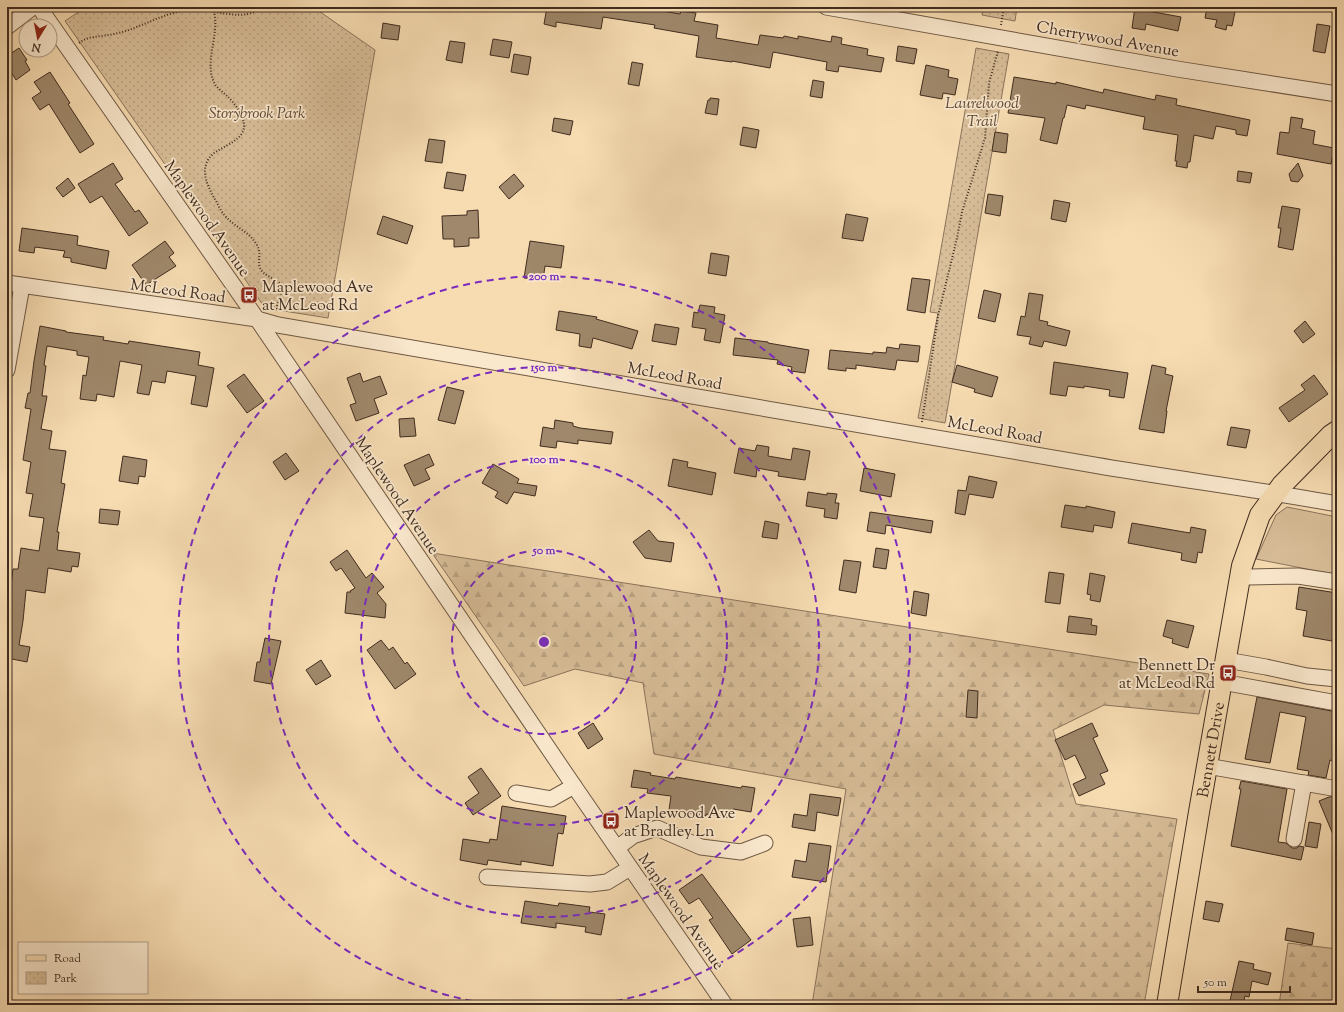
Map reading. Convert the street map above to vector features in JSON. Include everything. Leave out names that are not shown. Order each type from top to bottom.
[{"type":"main road","name":"Bennett Drive","points":[[1167,1005],[1242,566],[1260,515],[1282,485],[1331,435],[1337,431]]},
{"type":"street","points":[[7,27],[33,7]]},
{"type":"street","name":"Maplewood Avenue","points":[[39,7],[257,319],[574,786],[725,1005]]},
{"type":"street","name":"Cherrywood Avenue","points":[[826,7],[1177,69],[1337,94]]},
{"type":"street","name":"McLeod Road","points":[[7,283],[257,319],[278,325],[915,435],[1174,479],[1277,493],[1337,504]]},
{"type":"street","points":[[7,370],[22,286]]},
{"type":"street","points":[[1240,576],[1298,576],[1337,582]]},
{"type":"street","points":[[1226,660],[1307,676],[1337,679]]},
{"type":"street","points":[[1222,682],[1337,703]]},
{"type":"street","points":[[1207,766],[1332,788],[1337,787]]},
{"type":"street","points":[[1294,839],[1304,783]]},
{"type":"street","points":[[516,793],[551,799],[574,786]]},
{"type":"street","points":[[617,848],[633,836],[657,828],[702,847],[741,852],[765,843]]},
{"type":"street","points":[[487,877],[590,884],[607,882],[630,868]]},
{"type":"path","points":[[915,435],[921,426],[938,316],[956,245],[962,212],[985,138],[989,83],[1002,38],[1001,20],[1004,7]]},
{"type":"path","points":[[68,50],[89,37],[113,35],[169,14],[190,8],[242,15],[254,12]]},
{"type":"path","points":[[214,11],[216,25],[212,60],[212,79],[217,88],[236,106],[242,117],[244,126],[243,131],[234,141],[215,152],[210,157],[205,168],[205,177],[211,193],[225,215],[256,243],[260,252],[259,264],[261,270],[281,285],[282,293],[277,306],[278,325]]},
{"type":"green space","name":"Storybrook Park","points":[[86,7],[313,7],[375,50],[328,318],[265,308],[65,21]]},
{"type":"green space","points":[[983,7],[1017,7],[1015,21],[982,15]]},
{"type":"green space","name":"Laurelwood Trail","points":[[976,48],[1009,54],[945,423],[918,418],[938,313],[930,312]]},
{"type":"green space","points":[[1287,507],[1337,517],[1337,575],[1256,559],[1276,515]]},
{"type":"green space","points":[[432,553],[1209,674],[1199,714],[1104,705],[1053,730],[1076,804],[1177,819],[1144,1005],[812,1005],[846,789],[654,754],[643,683],[575,669],[524,686]]},
{"type":"green space","points":[[1288,943],[1337,949],[1337,1005],[1279,1005]]},
{"type":"building","points":[[547,7],[651,7],[650,9],[680,14],[681,11],[696,13],[694,21],[718,25],[716,38],[758,45],[760,35],[783,38],[784,36],[798,39],[798,36],[831,42],[832,36],[842,38],[841,44],[868,49],[867,55],[884,58],[881,72],[839,66],[838,72],[826,70],[827,62],[773,52],[770,68],[732,61],[696,57],[699,36],[654,28],[655,25],[603,17],[601,29],[556,22],[556,27],[544,24]]},
{"type":"building","points":[[1135,7],[1149,7],[1148,11],[1181,17],[1178,31],[1146,24],[1145,30],[1132,28]]},
{"type":"building","points":[[1207,7],[1236,7],[1232,26],[1227,25],[1226,30],[1215,27],[1217,20],[1205,18]]},
{"type":"building","points":[[383,23],[400,26],[398,40],[381,38]]},
{"type":"building","points":[[1317,24],[1330,26],[1325,53],[1313,51]]},
{"type":"building","points":[[493,39],[512,42],[509,58],[490,55]]},
{"type":"building","points":[[450,41],[465,43],[462,63],[446,60]]},
{"type":"building","points":[[898,46],[917,49],[914,64],[896,61]]},
{"type":"building","points":[[18,49],[18,58],[26,58],[27,60],[25,61],[30,70],[16,80],[7,66],[7,56]]},
{"type":"building","points":[[514,54],[531,57],[528,75],[511,72]]},
{"type":"building","points":[[632,62],[643,64],[639,86],[628,84]]},
{"type":"building","points":[[926,65],[949,70],[948,77],[958,79],[955,95],[943,93],[942,99],[920,95]]},
{"type":"building","points":[[50,72],[70,103],[68,104],[94,144],[80,153],[49,104],[40,110],[32,98],[41,92],[34,82]]},
{"type":"building","points":[[1014,77],[1056,84],[1056,82],[1103,93],[1104,89],[1155,100],[1156,95],[1177,99],[1176,105],[1250,120],[1247,136],[1236,134],[1236,130],[1216,126],[1213,139],[1194,135],[1190,162],[1188,162],[1187,168],[1176,166],[1177,161],[1175,161],[1178,135],[1143,129],[1145,117],[1086,105],[1085,109],[1067,105],[1057,144],[1040,140],[1045,118],[1008,113]]},
{"type":"building","points":[[813,80],[824,82],[822,98],[810,96]]},
{"type":"building","points":[[710,98],[719,99],[717,115],[705,113],[708,100],[710,100]]},
{"type":"building","points":[[1291,117],[1303,119],[1301,128],[1315,131],[1313,144],[1334,148],[1331,164],[1277,154],[1280,132],[1289,133]]},
{"type":"building","points":[[554,118],[573,121],[570,135],[552,131]]},
{"type":"building","points":[[743,127],[759,130],[756,148],[740,145]]},
{"type":"building","points":[[995,132],[1008,134],[1006,153],[992,151]]},
{"type":"building","points":[[429,139],[445,141],[442,163],[425,161]]},
{"type":"building","points":[[113,163],[123,179],[115,184],[135,212],[139,210],[148,223],[129,236],[102,196],[90,203],[78,184]]},
{"type":"building","points":[[1298,163],[1303,176],[1298,182],[1291,181],[1289,174]]},
{"type":"building","points":[[1238,171],[1252,173],[1250,183],[1237,181]]},
{"type":"building","points":[[447,172],[466,175],[463,191],[444,188]]},
{"type":"building","points":[[514,174],[524,186],[509,199],[499,187]]},
{"type":"building","points":[[68,178],[75,188],[63,197],[56,188]]},
{"type":"building","points":[[988,194],[1003,196],[1000,216],[985,213]]},
{"type":"building","points":[[1054,200],[1070,203],[1066,222],[1051,219]]},
{"type":"building","points":[[1282,206],[1300,209],[1293,250],[1278,247],[1281,228],[1278,228]]},
{"type":"building","points":[[478,210],[479,238],[469,238],[469,246],[454,247],[454,239],[443,239],[442,216],[467,215],[467,211]]},
{"type":"building","points":[[846,214],[868,218],[863,241],[842,238]]},
{"type":"building","points":[[383,216],[413,226],[407,244],[377,234]]},
{"type":"building","points":[[22,228],[78,236],[77,245],[109,251],[106,269],[71,262],[71,258],[63,257],[65,251],[35,247],[34,253],[19,251]]},
{"type":"building","points":[[165,241],[174,253],[169,257],[176,266],[146,285],[132,265]]},
{"type":"building","points":[[530,241],[564,246],[561,268],[545,266],[543,280],[524,278]]},
{"type":"building","points":[[711,253],[729,256],[726,276],[708,273]]},
{"type":"building","points":[[912,278],[930,280],[925,313],[907,310]]},
{"type":"building","points":[[984,290],[1001,294],[995,322],[978,318]]},
{"type":"building","points":[[1029,293],[1043,295],[1039,320],[1048,322],[1047,325],[1070,331],[1066,346],[1044,341],[1042,347],[1029,344],[1031,337],[1017,335],[1021,316],[1025,317]]},
{"type":"building","points":[[700,305],[715,307],[714,313],[725,315],[720,343],[704,340],[706,329],[692,327],[694,312],[698,313]]},
{"type":"building","points":[[559,311],[597,317],[596,319],[638,331],[632,349],[593,338],[591,348],[579,346],[580,334],[556,330]]},
{"type":"building","points":[[1305,321],[1315,334],[1303,343],[1294,331]]},
{"type":"building","points":[[655,324],[679,328],[676,345],[652,341]]},
{"type":"building","points":[[40,326],[66,332],[104,337],[103,340],[128,344],[129,341],[200,352],[198,365],[214,368],[207,407],[191,404],[196,376],[167,371],[165,383],[152,381],[149,395],[137,393],[142,365],[120,361],[114,397],[97,394],[96,401],[80,399],[83,375],[86,376],[89,357],[77,355],[77,351],[47,346],[42,396],[47,396],[41,429],[52,431],[49,449],[66,451],[61,483],[65,484],[57,532],[59,532],[57,550],[80,553],[78,567],[72,566],[71,572],[48,568],[45,593],[26,590],[19,645],[30,647],[27,662],[7,658],[7,590],[8,585],[11,585],[13,569],[18,569],[21,548],[39,551],[44,518],[29,516],[33,494],[26,493],[31,462],[23,460],[31,409],[25,408],[28,393],[30,393]]},
{"type":"building","points":[[735,338],[768,342],[809,350],[805,373],[791,371],[792,367],[777,364],[778,360],[733,355]]},
{"type":"building","points":[[900,344],[920,346],[918,362],[897,360],[895,370],[856,365],[856,369],[846,368],[846,371],[828,369],[830,350],[873,354],[873,352],[886,353],[887,347],[899,349]]},
{"type":"building","points":[[1054,362],[1128,373],[1124,398],[1109,396],[1110,390],[1084,386],[1084,388],[1068,386],[1066,396],[1050,394]]},
{"type":"building","points":[[957,365],[998,377],[992,397],[974,392],[975,389],[952,382]]},
{"type":"building","points":[[1152,365],[1166,368],[1165,374],[1173,376],[1166,411],[1164,433],[1139,429]]},
{"type":"building","points":[[360,373],[363,382],[380,376],[387,394],[374,399],[379,413],[356,421],[350,405],[356,403],[347,378]]},
{"type":"building","points":[[244,374],[264,401],[247,413],[227,386]]},
{"type":"building","points":[[1314,375],[1328,394],[1289,422],[1279,408],[1305,390],[1301,385]]},
{"type":"building","points":[[447,387],[464,391],[455,424],[438,420]]},
{"type":"building","points":[[414,418],[416,436],[400,437],[399,419]]},
{"type":"building","points":[[555,420],[573,423],[573,426],[580,428],[613,432],[611,444],[578,440],[578,444],[557,441],[556,448],[540,446],[543,427],[554,429]]},
{"type":"building","points":[[1231,427],[1250,430],[1246,448],[1227,445]]},
{"type":"building","points":[[757,445],[769,447],[768,456],[791,460],[793,448],[810,451],[805,480],[778,476],[779,472],[757,468],[756,477],[734,473],[739,448],[755,451]]},
{"type":"building","points":[[286,453],[299,471],[285,480],[273,462]]},
{"type":"building","points":[[429,454],[434,465],[425,469],[430,479],[414,486],[404,465]]},
{"type":"building","points":[[123,456],[147,460],[145,477],[139,476],[138,484],[119,481]]},
{"type":"building","points":[[673,459],[688,462],[687,467],[716,473],[712,495],[668,486]]},
{"type":"building","points":[[493,464],[519,479],[517,483],[537,486],[535,496],[514,492],[507,504],[495,497],[498,492],[482,483]]},
{"type":"building","points":[[864,468],[895,474],[891,497],[860,491]]},
{"type":"building","points":[[969,476],[997,482],[993,498],[969,494],[965,515],[955,513],[958,490],[966,491]]},
{"type":"building","points":[[808,492],[827,495],[827,493],[837,494],[835,503],[839,503],[837,519],[824,517],[825,509],[806,506]]},
{"type":"building","points":[[1065,505],[1086,508],[1086,506],[1115,512],[1112,528],[1094,525],[1093,532],[1061,527]]},
{"type":"building","points":[[100,509],[120,511],[118,525],[99,523]]},
{"type":"building","points":[[870,512],[933,521],[931,533],[886,525],[885,534],[867,531]]},
{"type":"building","points":[[765,521],[779,524],[777,539],[762,537]]},
{"type":"building","points":[[1132,523],[1190,533],[1191,527],[1206,530],[1202,553],[1198,552],[1196,563],[1181,560],[1182,553],[1128,543]]},
{"type":"building","points":[[649,530],[658,541],[674,543],[671,562],[645,558],[633,542]]},
{"type":"building","points":[[876,548],[889,550],[886,569],[873,567]]},
{"type":"building","points":[[347,550],[366,578],[372,573],[384,587],[377,593],[386,604],[385,618],[345,613],[347,592],[351,592],[350,591],[355,588],[341,568],[336,571],[330,562]]},
{"type":"building","points":[[844,560],[861,562],[856,593],[839,590]]},
{"type":"building","points":[[1049,572],[1064,574],[1060,604],[1045,602]]},
{"type":"building","points":[[1090,573],[1105,576],[1100,602],[1090,600],[1091,595],[1087,594]]},
{"type":"building","points":[[1299,587],[1337,593],[1337,615],[1332,641],[1303,636],[1307,611],[1296,609]]},
{"type":"building","points":[[914,591],[929,594],[926,616],[911,613]]},
{"type":"building","points":[[1069,616],[1092,619],[1091,625],[1097,626],[1096,635],[1067,632]]},
{"type":"building","points":[[1167,620],[1194,626],[1188,648],[1172,643],[1173,639],[1163,636]]},
{"type":"building","points":[[265,638],[281,641],[271,684],[254,681],[257,662],[260,662]]},
{"type":"building","points":[[381,640],[389,650],[393,647],[405,664],[407,662],[416,674],[395,689],[367,650]]},
{"type":"building","points":[[321,660],[331,676],[316,685],[306,670]]},
{"type":"building","points":[[968,690],[978,691],[977,718],[966,717]]},
{"type":"building","points":[[1257,697],[1337,712],[1337,762],[1330,760],[1326,778],[1308,775],[1309,771],[1297,769],[1306,717],[1280,712],[1270,763],[1245,759]]},
{"type":"building","points":[[593,723],[603,739],[588,749],[578,733]]},
{"type":"building","points":[[1092,723],[1098,736],[1093,738],[1108,771],[1100,774],[1105,784],[1079,796],[1073,784],[1086,778],[1075,755],[1065,760],[1055,740]]},
{"type":"building","points":[[481,768],[501,796],[473,815],[465,803],[479,793],[468,777]]},
{"type":"building","points":[[634,770],[651,773],[650,775],[675,779],[676,777],[741,788],[742,786],[755,788],[751,812],[733,809],[731,818],[706,814],[706,816],[669,810],[671,796],[647,793],[648,789],[631,787]]},
{"type":"building","points":[[1241,781],[1287,789],[1278,842],[1286,843],[1292,848],[1297,848],[1299,846],[1304,847],[1301,860],[1231,846],[1241,789],[1239,789]]},
{"type":"building","points":[[810,794],[841,798],[838,816],[817,812],[815,831],[792,827],[794,814],[807,816]]},
{"type":"building","points":[[1337,796],[1337,844],[1319,801]]},
{"type":"building","points":[[502,806],[566,816],[563,834],[558,833],[553,866],[521,861],[521,865],[488,860],[487,865],[460,860],[463,839],[489,843],[490,839],[497,840]]},
{"type":"building","points":[[1309,822],[1321,824],[1317,848],[1305,846]]},
{"type":"building","points":[[809,843],[831,846],[826,882],[792,877],[795,860],[806,862]]},
{"type":"building","points":[[702,874],[751,940],[732,954],[709,920],[713,918],[699,898],[689,904],[679,890]]},
{"type":"building","points":[[525,901],[558,906],[559,903],[590,907],[589,912],[605,914],[601,935],[585,932],[586,927],[556,923],[556,928],[521,923]]},
{"type":"building","points":[[1206,901],[1223,904],[1219,922],[1203,919]]},
{"type":"building","points":[[810,917],[813,945],[797,947],[793,919]]},
{"type":"building","points":[[1287,928],[1314,933],[1312,945],[1285,940]]},
{"type":"building","points":[[1239,961],[1254,964],[1253,969],[1271,973],[1268,985],[1252,981],[1249,997],[1245,996],[1243,1005],[1229,1005]]},
{"type":"place","name":"Maplewood Ave at McLeod Rd","points":[[249,295]]},
{"type":"place","name":"Bennett Dr at McLeod Rd","points":[[1228,673]]},
{"type":"place","name":"Maplewood Ave at Bradley Ln","points":[[611,821]]}]
